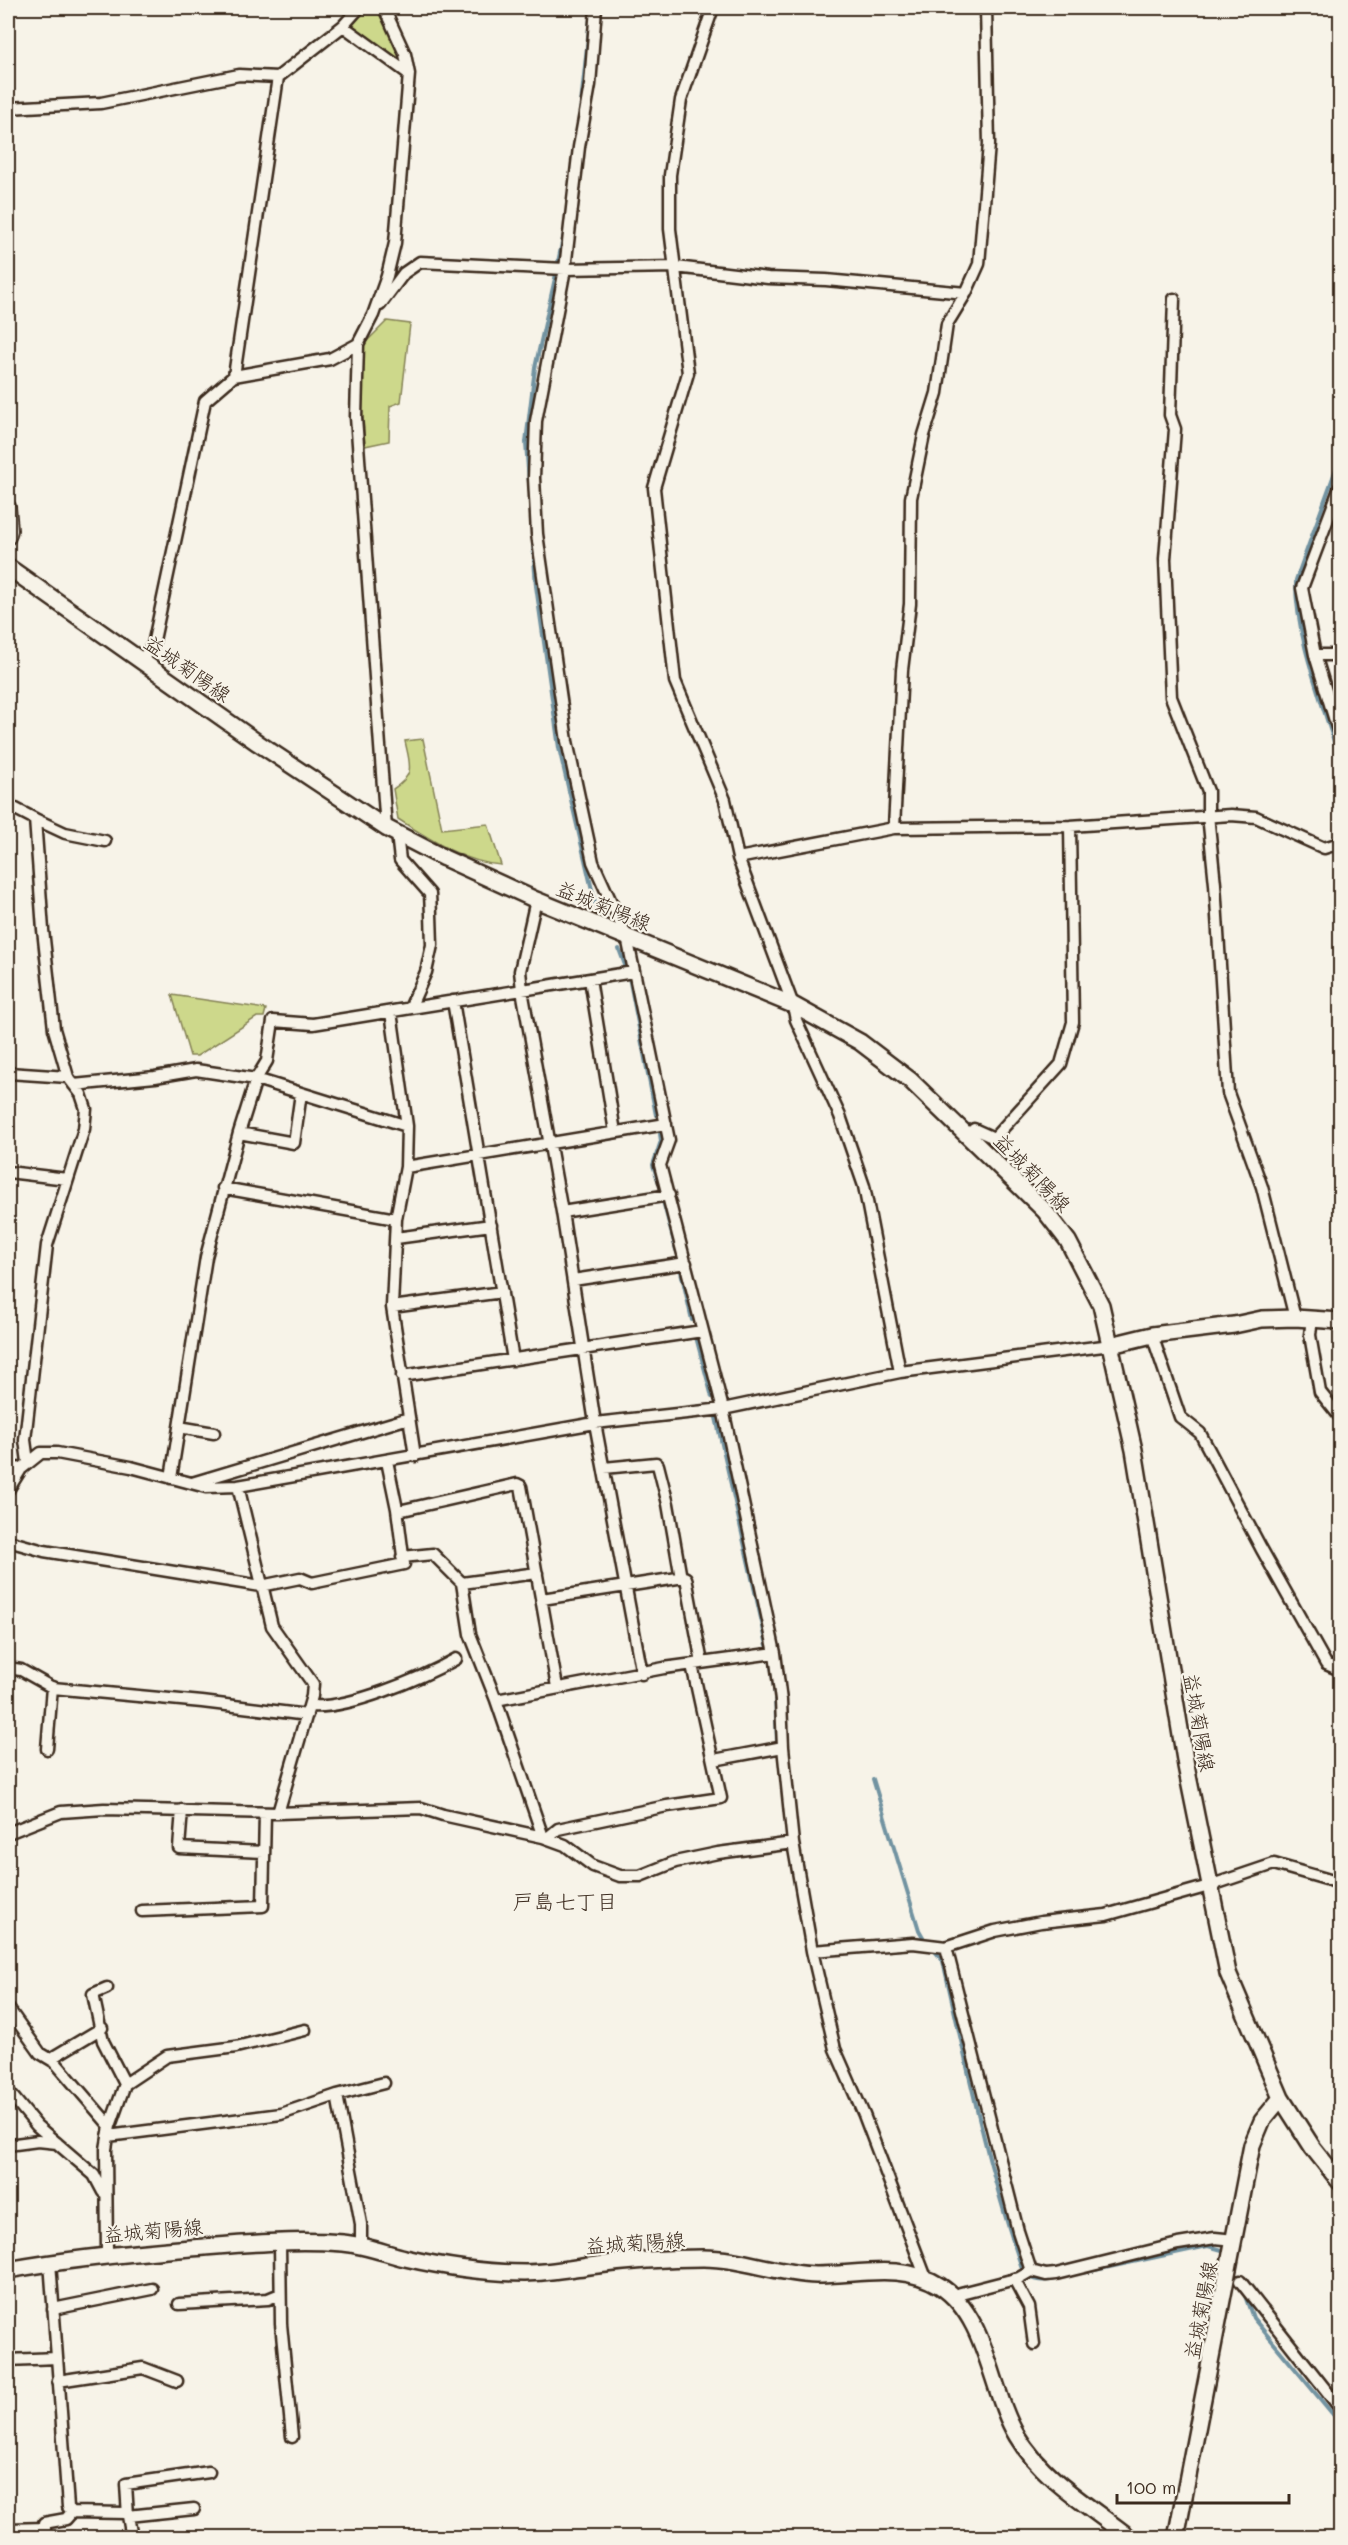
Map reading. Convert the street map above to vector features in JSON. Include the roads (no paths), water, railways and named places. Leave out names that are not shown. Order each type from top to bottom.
[{"type":"main road","name":"益城菊陽線","points":[[8,567],[258,743],[392,831],[536,900],[793,1005],[860,1042],[910,1080],[1044,1210],[1068,1241],[1101,1305],[1111,1345],[1134,1450],[1170,1673],[1209,1886],[1228,1973],[1281,2098],[1313,2148],[1341,2182]]},
{"type":"main road","points":[[1111,1345],[1152,1335],[1234,1325],[1262,1319],[1312,1318],[1341,1321]]},
{"type":"main road","name":"益城菊陽線","points":[[1176,2538],[1252,2145],[1262,2121],[1281,2098]]},
{"type":"main road","name":"益城菊陽線","points":[[8,2270],[107,2254],[280,2242],[319,2242],[361,2247],[409,2259],[476,2271],[528,2273],[624,2262],[709,2258],[729,2259],[789,2273],[818,2275],[903,2271],[926,2278],[952,2295],[971,2319],[1016,2435],[1044,2473],[1130,2538]]},
{"type":"street","points":[[8,108],[101,103],[239,75],[278,77],[343,26],[359,8]]},
{"type":"street","points":[[384,8],[405,54],[409,74],[395,243],[387,276],[373,315],[358,344],[356,417],[392,831],[400,860],[430,894],[432,945],[426,972],[410,1008]]},
{"type":"street","points":[[596,8],[590,85],[579,147],[565,269],[536,421],[534,478],[537,534],[567,741],[593,862],[627,937],[669,1140],[660,1165],[723,1409],[775,1653],[782,1701],[783,1747],[794,1843],[812,1951],[835,2049],[864,2115],[926,2278]]},
{"type":"street","points":[[713,8],[681,100],[670,175],[670,229],[688,373],[654,489],[675,681],[725,800],[738,858],[793,1005],[796,1020],[840,1116],[864,1186],[900,1372]]},
{"type":"street","points":[[894,828],[902,670],[910,604],[911,498],[924,435],[937,393],[947,324],[966,293],[979,264],[989,144],[986,8]]},
{"type":"street","points":[[343,26],[409,74]]},
{"type":"street","points":[[234,376],[278,77]]},
{"type":"street","points":[[373,315],[404,273],[420,262],[565,269],[676,267],[768,278],[826,280],[966,293]]},
{"type":"street","points":[[1174,299],[1170,415],[1175,429],[1165,559],[1171,697],[1208,790],[1228,1093],[1262,1186],[1295,1318]]},
{"type":"street","points":[[141,660],[153,645],[205,401],[234,376],[330,359],[358,344]]},
{"type":"street","points":[[1341,487],[1302,588],[1315,656],[1341,736]]},
{"type":"street","points":[[8,507],[10,530],[8,537]]},
{"type":"street","points":[[8,616],[8,639]]},
{"type":"street","points":[[1315,656],[1341,655]]},
{"type":"street","points":[[8,805],[65,832],[105,841]]},
{"type":"street","points":[[738,858],[894,828],[1070,826],[1208,815],[1256,816],[1324,848],[1341,843]]},
{"type":"street","points":[[25,1465],[25,1440],[47,1245],[84,1129],[86,1109],[81,1094],[71,1081],[54,1029],[42,930],[35,819]]},
{"type":"street","points":[[968,1136],[974,1129],[994,1138],[1060,1064],[1073,1022],[1070,826]]},
{"type":"street","points":[[536,900],[520,971],[522,990],[585,1348],[595,1423],[642,1674]]},
{"type":"street","points":[[171,1478],[206,1257],[239,1133],[256,1079],[267,1060],[273,1021],[313,1024],[633,972]]},
{"type":"street","points":[[590,979],[615,1132]]},
{"type":"street","points":[[453,1001],[513,1360]]},
{"type":"street","points":[[391,1012],[407,1126],[406,1167],[396,1219],[392,1307],[414,1456]]},
{"type":"street","points":[[8,1073],[71,1081],[155,1077],[196,1070],[256,1079],[407,1126]]},
{"type":"street","points":[[239,1133],[294,1143],[301,1093]]},
{"type":"street","points":[[406,1167],[666,1124]]},
{"type":"street","points":[[8,1172],[67,1179]]},
{"type":"street","points":[[224,1188],[396,1219]]},
{"type":"street","points":[[562,1212],[669,1195]]},
{"type":"street","points":[[396,1238],[491,1225]]},
{"type":"street","points":[[573,1280],[686,1263]]},
{"type":"street","points":[[392,1307],[502,1292]]},
{"type":"street","points":[[1312,1318],[1310,1335],[1320,1392],[1341,1417]]},
{"type":"street","points":[[402,1376],[702,1331]]},
{"type":"street","points":[[1152,1335],[1180,1417],[1200,1433],[1260,1548],[1326,1664],[1341,1670]]},
{"type":"street","points":[[8,1490],[25,1465],[41,1453],[57,1453],[131,1467],[206,1487],[238,1486],[595,1423],[723,1409],[900,1372],[1111,1345]]},
{"type":"street","points":[[192,1483],[409,1418]]},
{"type":"street","points":[[179,1427],[214,1433]]},
{"type":"street","points":[[8,1542],[44,1551],[261,1586],[300,1578],[312,1583],[404,1564],[397,1509],[387,1461]]},
{"type":"street","points":[[604,1468],[656,1463],[658,1465],[668,1504],[681,1578]]},
{"type":"street","points":[[8,1466],[25,1465]]},
{"type":"street","points":[[397,1509],[403,1510],[517,1484],[521,1486],[557,1687]]},
{"type":"street","points":[[238,1486],[272,1626],[313,1684],[308,1710],[278,1813]]},
{"type":"street","points":[[402,1557],[433,1554],[462,1583],[470,1634],[545,1837]]},
{"type":"street","points":[[462,1583],[537,1574]]},
{"type":"street","points":[[542,1599],[686,1578],[697,1664],[721,1798],[667,1806],[558,1829],[545,1837]]},
{"type":"street","points":[[496,1700],[557,1687],[775,1653]]},
{"type":"street","points":[[8,1668],[21,1670],[52,1687],[308,1710],[342,1705],[434,1672],[456,1659]]},
{"type":"street","points":[[47,1749],[52,1687]]},
{"type":"street","points":[[714,1760],[783,1747]]},
{"type":"street","points":[[8,1833],[61,1812],[104,1809],[278,1813],[421,1808],[442,1815],[545,1837],[565,1845],[593,1866],[608,1873],[640,1876],[675,1862],[718,1853],[794,1843]]},
{"type":"street","points":[[182,1810],[179,1848],[264,1852]]},
{"type":"street","points":[[142,1911],[262,1906],[265,1813]]},
{"type":"street","points":[[812,1951],[913,1943],[946,1947],[995,1931],[1041,1922],[1106,1915],[1209,1886],[1274,1864],[1341,1883]]},
{"type":"street","points":[[946,1947],[1015,2220],[1031,2271]]},
{"type":"street","points":[[107,1988],[93,1994],[104,2041],[126,2084]]},
{"type":"street","points":[[8,2008],[40,2053],[55,2062],[109,2131]]},
{"type":"street","points":[[50,2059],[102,2028]]},
{"type":"street","points":[[107,2254],[105,2195],[109,2131],[126,2084],[168,2056],[236,2047],[305,2030]]},
{"type":"street","points":[[109,2131],[281,2114],[337,2095],[384,2083]]},
{"type":"street","points":[[8,2091],[37,2126],[94,2175],[105,2195]]},
{"type":"street","points":[[337,2095],[361,2224],[361,2247]]},
{"type":"street","points":[[8,2145],[38,2141],[57,2143]]},
{"type":"street","points":[[952,2295],[1031,2271],[1046,2275],[1056,2274],[1178,2244],[1215,2238],[1235,2240]]},
{"type":"street","points":[[280,2242],[281,2324],[292,2437]]},
{"type":"street","points":[[50,2262],[68,2507],[72,2512]]},
{"type":"street","points":[[1014,2278],[1029,2307],[1034,2344]]},
{"type":"street","points":[[1240,2281],[1341,2408]]},
{"type":"street","points":[[53,2309],[152,2289]]},
{"type":"street","points":[[179,2304],[268,2299],[280,2294]]},
{"type":"street","points":[[8,2360],[57,2358]]},
{"type":"street","points":[[58,2380],[143,2368],[177,2381]]},
{"type":"street","points":[[132,2538],[126,2484],[209,2472]]},
{"type":"street","points":[[72,2512],[125,2513],[128,2516],[194,2509]]},
{"type":"street","points":[[8,2529],[45,2533],[44,2523],[66,2519],[72,2512]]},
{"type":"waterway","points":[[580,114],[591,8]]},
{"type":"waterway","points":[[558,262],[564,234]]},
{"type":"waterway","points":[[529,483],[526,442],[535,368],[556,274]]},
{"type":"waterway","points":[[1340,458],[1296,580],[1300,625],[1305,648],[1340,761]]},
{"type":"waterway","points":[[533,545],[536,586],[559,748],[596,907]]},
{"type":"waterway","points":[[619,949],[625,965]]},
{"type":"waterway","points":[[629,977],[656,1115]]},
{"type":"waterway","points":[[660,1134],[661,1141],[653,1165],[660,1186]]},
{"type":"waterway","points":[[663,1201],[676,1250]]},
{"type":"waterway","points":[[680,1267],[692,1320]]},
{"type":"waterway","points":[[696,1337],[712,1397]]},
{"type":"waterway","points":[[715,1413],[767,1645]]},
{"type":"waterway","points":[[770,1657],[775,1695],[777,1743]]},
{"type":"waterway","points":[[873,1779],[923,1937]]},
{"type":"waterway","points":[[934,1950],[943,1961],[999,2195],[1023,2271]]},
{"type":"waterway","points":[[1081,2273],[1208,2246],[1222,2250]]},
{"type":"waterway","points":[[1028,2277],[1036,2280],[1059,2278]]},
{"type":"waterway","points":[[1244,2293],[1253,2318],[1340,2423]]},
{"type":"district","name":"戸島七丁目","points":[[565,1900]]}]
